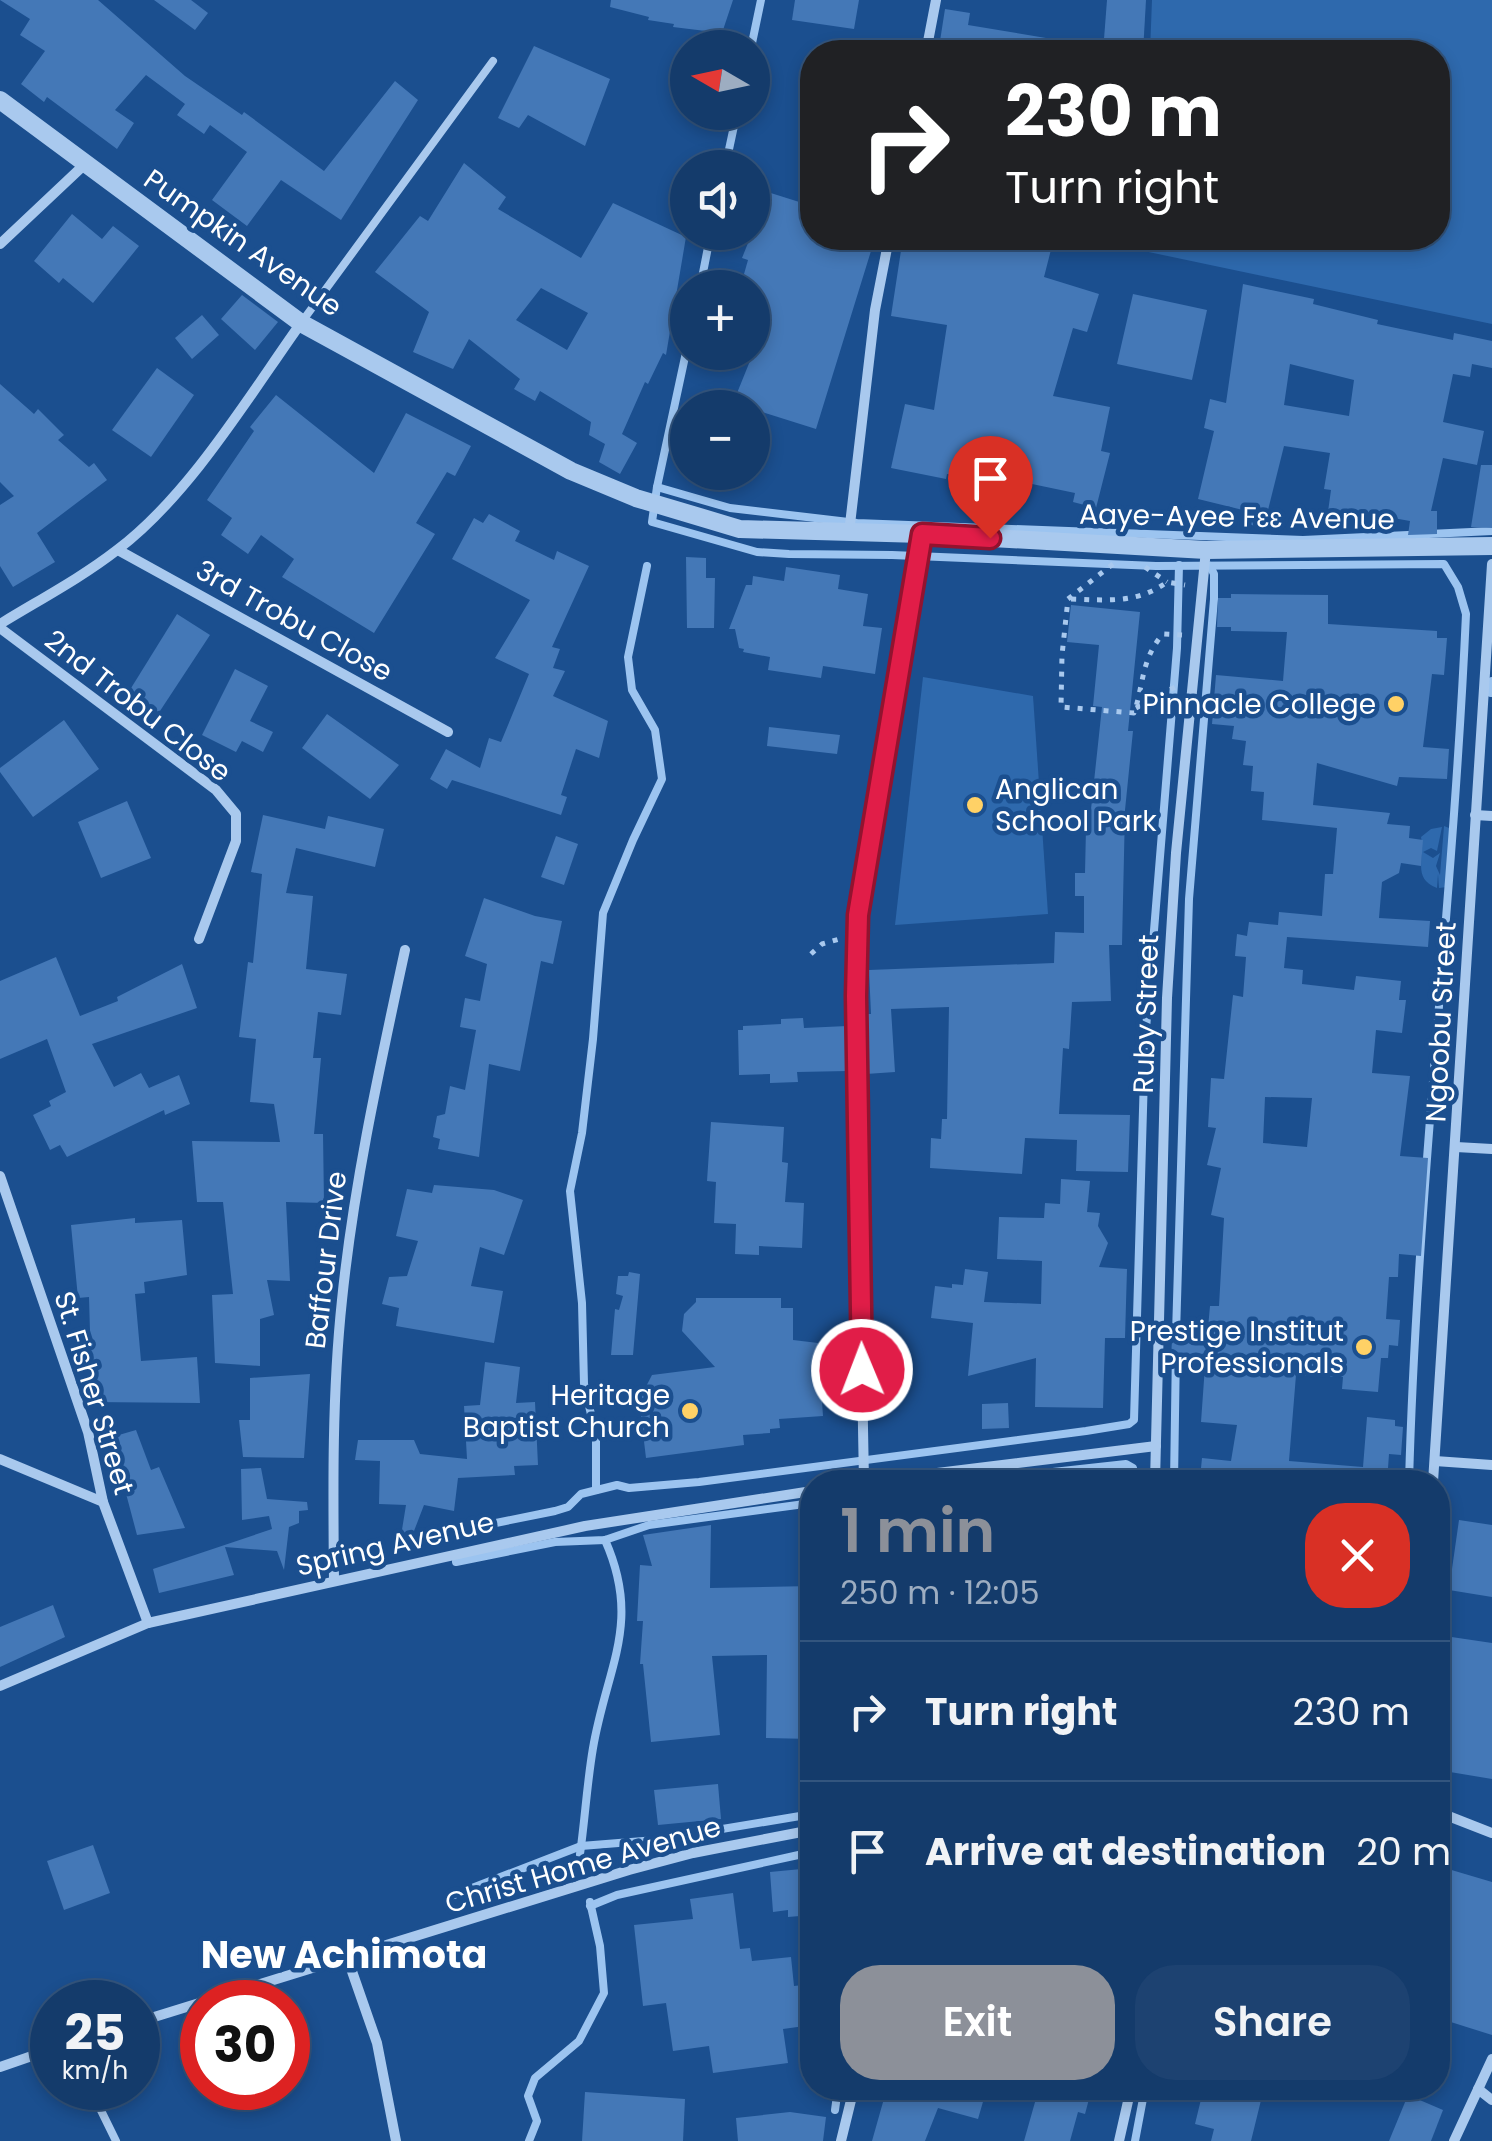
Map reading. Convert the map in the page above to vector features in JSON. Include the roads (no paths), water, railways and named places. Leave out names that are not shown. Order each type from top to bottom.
[{"type":"street","points":[[928,40],[936,0]]},
{"type":"street","name":"Pumpkin Avenue","points":[[0,100],[301,323],[571,471]]},
{"type":"street","points":[[0,244],[84,164]]},
{"type":"street","points":[[850,533],[875,310],[887,250]]},
{"type":"street","points":[[0,626],[118,550],[160,511],[221,435],[301,323]]},
{"type":"street","name":"Aaye-Ayee Fɛɛ Avenue","points":[[571,471],[636,498],[740,529],[922,534],[1206,550],[1492,546]]},
{"type":"street","points":[[864,1470],[858,935],[922,534]]},
{"type":"street","name":"3rd Trobu Close","points":[[118,550],[448,732]]},
{"type":"street","name":"Ruby Street","points":[[1155,1470],[1167,998],[1176,853],[1206,550]]},
{"type":"street","name":"Ngoobu Street","points":[[1435,1470],[1492,564]]},
{"type":"street","name":"2nd Trobu Close","points":[[0,626],[216,790],[236,814],[236,841],[198,939]]},
{"type":"street","points":[[1475,815],[1492,816]]},
{"type":"street","name":"Baffour Drive","points":[[334,1581],[333,1460],[342,1302],[365,1131],[405,950]]},
{"type":"street","points":[[1456,1147],[1492,1149]]},
{"type":"street","name":"St. Fisher Street","points":[[0,1176],[88,1432],[103,1502],[148,1623]]},
{"type":"street","points":[[961,1470],[1156,1446]]},
{"type":"street","points":[[0,1460],[103,1502]]},
{"type":"street","points":[[1435,1461],[1492,1465]]},
{"type":"street","name":"Spring Avenue","points":[[0,1686],[148,1623],[586,1526],[800,1492]]},
{"type":"street","points":[[1450,1817],[1492,1834]]},
{"type":"street","name":"Christ Home Avenue","points":[[160,2015],[629,1870],[800,1832]]},
{"type":"street","points":[[347,1957],[377,2043],[396,2141]]},
{"type":"street","points":[[0,2067],[30,2057]]},
{"type":"street","points":[[1454,2141],[1492,2059]]},
{"type":"street","points":[[1478,2090],[1492,2100]]},
{"type":"street","points":[[841,2141],[851,2100]]},
{"type":"street","points":[[1119,2141],[1128,2100]]},
{"type":"lane","points":[[301,323],[493,61]]},
{"type":"lane","points":[[101,2110],[116,2141]]},
{"type":"waterway","points":[[755,30],[761,0]]},
{"type":"waterway","points":[[729,150],[733,130]]},
{"type":"waterway","points":[[704,270],[707,250]]},
{"type":"waterway","points":[[682,370],[652,522],[757,552],[1156,566],[1444,564],[1458,587],[1466,614],[1419,1265],[1409,1470]]},
{"type":"waterway","points":[[657,487],[730,508],[857,523],[1303,540],[1492,531]]},
{"type":"waterway","points":[[456,1531],[555,1511],[568,1507],[581,1494],[617,1485],[629,1488],[699,1482],[1086,1431],[1134,1420],[1145,1041],[1177,648],[1179,565]]},
{"type":"waterway","points":[[596,1490],[596,1436],[584,1384],[582,1303],[570,1191],[582,1133],[603,913],[662,779],[655,730],[632,690],[628,657],[647,566]]},
{"type":"waterway","points":[[1176,1334],[1189,899],[1214,599],[1214,574],[1210,566]]},
{"type":"waterway","points":[[1491,693],[1492,681]]},
{"type":"waterway","points":[[1174,1470],[1176,1348]]},
{"type":"waterway","points":[[1071,1470],[1126,1464],[1134,1470]]},
{"type":"waterway","points":[[456,1562],[555,1542],[605,1540],[649,1525],[800,1505]]},
{"type":"waterway","points":[[580,1854],[593,1748],[621,1621],[616,1569],[605,1540]]},
{"type":"waterway","points":[[454,1895],[581,1846],[656,1840],[800,1816]]},
{"type":"waterway","points":[[590,1906],[617,1895],[800,1855]]},
{"type":"waterway","points":[[529,2141],[537,2121],[528,2096],[535,2078],[579,2041],[604,1993],[600,1946],[590,1902]]},
{"type":"waterway","points":[[835,2110],[836,2100]]},
{"type":"waterway","points":[[1135,2141],[1143,2100]]},
{"type":"place","name":"Pinnacle College","points":[[1396,704]]},
{"type":"place","name":"Anglican School Park","points":[[975,805]]},
{"type":"place","name":"Prestige Institut Professionals","points":[[1364,1347]]},
{"type":"place","name":"Heritage Baptist Church","points":[[690,1411]]},
{"type":"district","name":"New Achimota","points":[[344,1954]]}]
